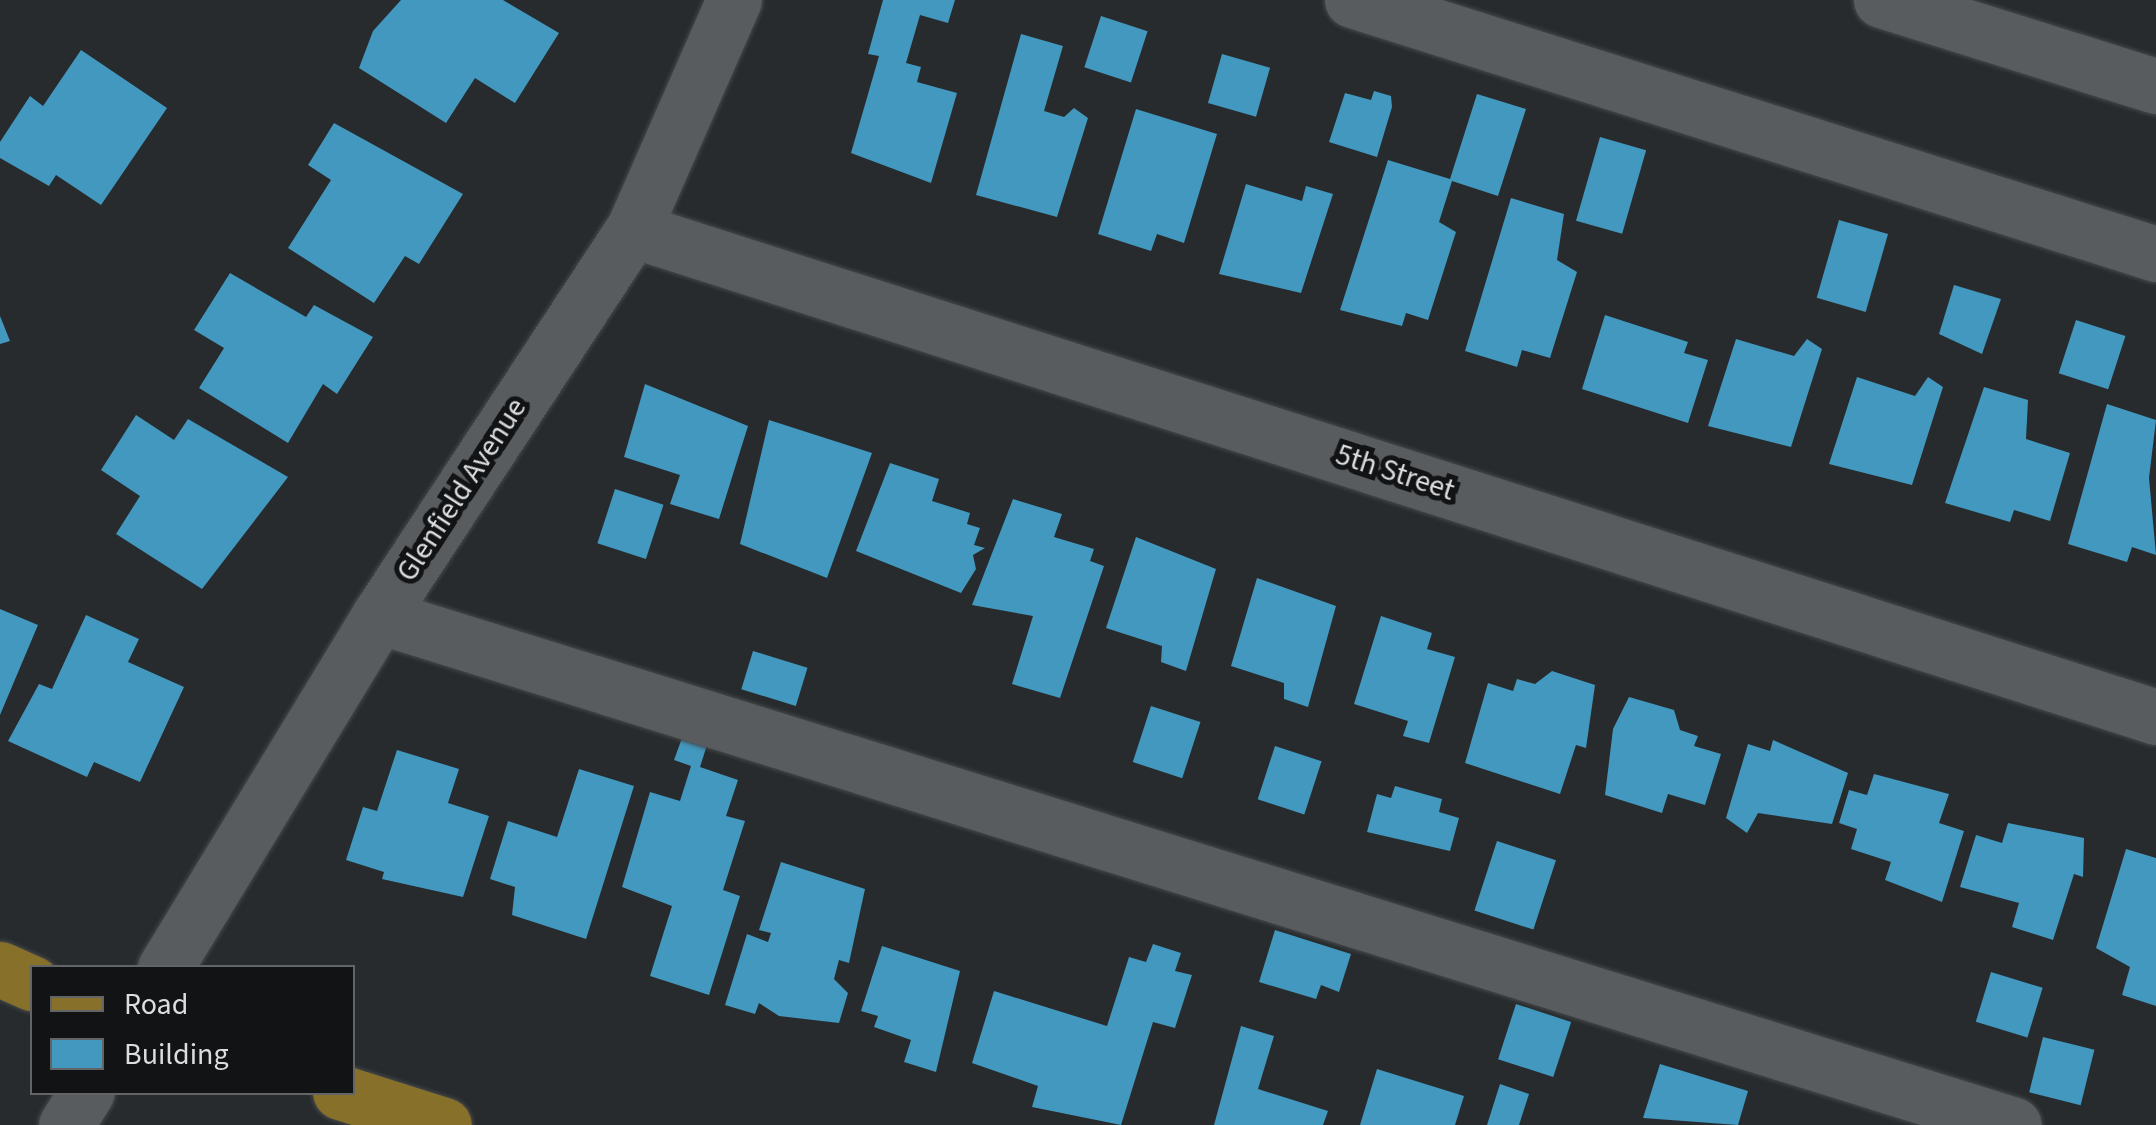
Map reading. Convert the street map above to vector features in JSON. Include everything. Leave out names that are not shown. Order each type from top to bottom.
[{"type":"main road","points":[[0,970],[30,983]]},
{"type":"main road","points":[[349,1095],[444,1125]]},
{"type":"street","name":"Glenfield Avenue","points":[[167,965],[379,616],[633,230],[734,0]]},
{"type":"street","points":[[1352,0],[2156,254]]},
{"type":"street","points":[[1881,0],[2156,86]]},
{"type":"street","name":"5th Street","points":[[633,230],[2156,717]]},
{"type":"street","points":[[379,616],[2014,1125]]},
{"type":"street","points":[[66,1125],[85,1095]]},
{"type":"building","points":[[401,0],[503,0],[559,33],[515,103],[475,78],[446,123],[359,68],[373,31]]},
{"type":"building","points":[[883,0],[955,0],[948,23],[920,15],[906,63],[921,67],[917,82],[957,93],[931,183],[851,153],[879,56],[868,54]]},
{"type":"building","points":[[1101,16],[1148,31],[1131,82],[1084,67]]},
{"type":"building","points":[[1021,34],[1063,46],[1044,111],[1064,117],[1074,108],[1088,118],[1057,217],[976,195]]},
{"type":"building","points":[[81,50],[167,108],[101,205],[56,175],[49,186],[0,158],[0,142],[30,96],[43,106]]},
{"type":"building","points":[[1222,54],[1270,68],[1256,117],[1208,103]]},
{"type":"building","points":[[1374,91],[1391,96],[1392,107],[1377,157],[1329,142],[1345,93],[1371,100]]},
{"type":"building","points":[[1477,94],[1526,109],[1498,196],[1452,181],[1439,222],[1456,232],[1428,320],[1406,313],[1402,326],[1340,310],[1388,160],[1450,179]]},
{"type":"building","points":[[1136,109],[1217,134],[1184,243],[1157,234],[1151,251],[1098,234]]},
{"type":"building","points":[[334,123],[463,194],[419,264],[405,256],[374,303],[288,248],[331,180],[308,165]]},
{"type":"building","points":[[1600,137],[1646,150],[1622,234],[1576,221]]},
{"type":"building","points":[[1246,184],[1302,201],[1306,186],[1333,194],[1301,293],[1219,274]]},
{"type":"building","points":[[1511,198],[1564,214],[1557,260],[1577,272],[1550,358],[1522,350],[1517,367],[1465,351]]},
{"type":"building","points":[[1839,220],[1888,234],[1866,312],[1817,298]]},
{"type":"building","points":[[230,273],[306,317],[314,305],[373,337],[337,394],[323,384],[288,443],[199,388],[224,348],[194,330]]},
{"type":"building","points":[[1954,285],[2001,299],[1982,354],[1939,334]]},
{"type":"building","points":[[1605,315],[1688,342],[1684,353],[1708,360],[1688,423],[1582,389]]},
{"type":"building","points":[[0,316],[10,341],[0,344]]},
{"type":"building","points":[[2076,320],[2125,336],[2108,389],[2059,373]]},
{"type":"building","points":[[1736,339],[1794,356],[1807,339],[1822,349],[1791,447],[1708,426]]},
{"type":"building","points":[[1857,377],[1915,396],[1928,377],[1943,387],[1912,485],[1829,464]]},
{"type":"building","points":[[645,384],[748,426],[719,519],[670,504],[680,475],[624,457]]},
{"type":"building","points":[[1984,387],[2028,400],[2026,439],[2070,453],[2050,521],[2014,510],[2010,522],[1945,503]]},
{"type":"building","points":[[2107,404],[2156,420],[2149,478],[2156,555],[2132,547],[2127,562],[2068,544]]},
{"type":"building","points":[[136,415],[174,440],[188,419],[288,477],[202,589],[116,534],[140,496],[101,470]]},
{"type":"building","points":[[769,420],[872,453],[827,578],[740,544]]},
{"type":"building","points":[[890,463],[939,479],[932,501],[970,513],[967,524],[980,528],[974,545],[985,548],[973,555],[976,569],[961,593],[856,551]]},
{"type":"building","points":[[615,489],[664,505],[646,559],[597,543]]},
{"type":"building","points":[[1013,499],[1062,514],[1054,537],[1094,549],[1090,561],[1104,566],[1060,698],[1012,684],[1033,616],[972,605]]},
{"type":"building","points":[[1136,537],[1216,569],[1186,671],[1161,662],[1162,646],[1106,628]]},
{"type":"building","points":[[1257,578],[1336,606],[1308,707],[1284,699],[1284,683],[1231,666]]},
{"type":"building","points":[[0,609],[38,625],[0,715]]},
{"type":"building","points":[[86,615],[139,639],[128,662],[184,687],[140,782],[94,762],[87,777],[8,741],[39,684],[52,689]]},
{"type":"building","points":[[1381,616],[1432,633],[1427,649],[1455,657],[1429,743],[1403,736],[1408,721],[1354,704]]},
{"type":"building","points":[[753,651],[808,668],[796,706],[741,689]]},
{"type":"building","points":[[1552,671],[1595,685],[1586,748],[1576,745],[1560,794],[1465,763],[1488,683],[1513,691],[1517,679],[1535,684]]},
{"type":"building","points":[[1629,697],[1674,710],[1680,730],[1698,736],[1694,746],[1721,754],[1705,805],[1668,794],[1662,813],[1605,795],[1613,729]]},
{"type":"building","points":[[1151,706],[1200,722],[1182,778],[1133,762]]},
{"type":"building","points":[[682,738],[707,745],[700,767],[738,780],[726,816],[745,821],[723,890],[740,896],[709,995],[650,976],[672,906],[622,887],[650,792],[680,801],[691,766],[674,760]]},
{"type":"building","points":[[1773,740],[1848,773],[1832,824],[1758,813],[1747,833],[1726,818],[1748,744],[1770,751]]},
{"type":"building","points":[[1275,746],[1322,761],[1304,814],[1258,799]]},
{"type":"building","points":[[397,750],[459,769],[448,803],[489,816],[463,897],[382,879],[384,872],[346,860],[363,807],[377,811]]},
{"type":"building","points":[[579,769],[634,786],[586,939],[512,915],[515,887],[490,879],[508,821],[557,837]]},
{"type":"building","points":[[1874,774],[1949,794],[1939,823],[1964,831],[1942,902],[1885,880],[1891,862],[1851,849],[1857,829],[1839,823],[1849,790],[1867,795]]},
{"type":"building","points":[[1395,786],[1442,799],[1439,812],[1459,818],[1450,851],[1367,832],[1377,794],[1391,798]]},
{"type":"building","points":[[2008,823],[2084,838],[2083,877],[2074,874],[2053,940],[2012,927],[2019,903],[1960,887],[1976,835],[2002,843]]},
{"type":"building","points":[[1497,841],[1556,860],[1533,930],[1474,910]]},
{"type":"building","points":[[2126,849],[2156,858],[2156,1006],[2122,995],[2130,967],[2096,948]]},
{"type":"building","points":[[781,862],[865,889],[849,963],[839,960],[834,979],[848,993],[839,1023],[779,1016],[759,1003],[755,1014],[725,1005],[747,934],[768,942],[771,933],[759,930]]},
{"type":"building","points":[[1275,930],[1351,954],[1339,992],[1321,985],[1316,999],[1259,982]]},
{"type":"building","points":[[1153,944],[1181,953],[1175,971],[1192,975],[1175,1028],[1153,1022],[1121,1125],[1032,1107],[1038,1086],[972,1063],[994,991],[1107,1026],[1129,957],[1146,962]]},
{"type":"building","points":[[882,946],[960,971],[936,1072],[904,1062],[911,1040],[874,1027],[878,1016],[861,1011]]},
{"type":"building","points":[[1991,972],[2043,988],[2027,1038],[1976,1022]]},
{"type":"building","points":[[1516,1004],[1571,1022],[1553,1077],[1498,1059]]},
{"type":"building","points":[[1241,1026],[1274,1036],[1258,1089],[1328,1111],[1323,1125],[1214,1125]]},
{"type":"building","points":[[2043,1037],[2094,1050],[2081,1105],[2029,1092]]},
{"type":"building","points":[[1660,1064],[1748,1091],[1738,1125],[1643,1118]]},
{"type":"building","points":[[1377,1069],[1464,1096],[1455,1125],[1360,1125]]},
{"type":"building","points":[[1500,1084],[1529,1094],[1519,1125],[1487,1125]]}]
